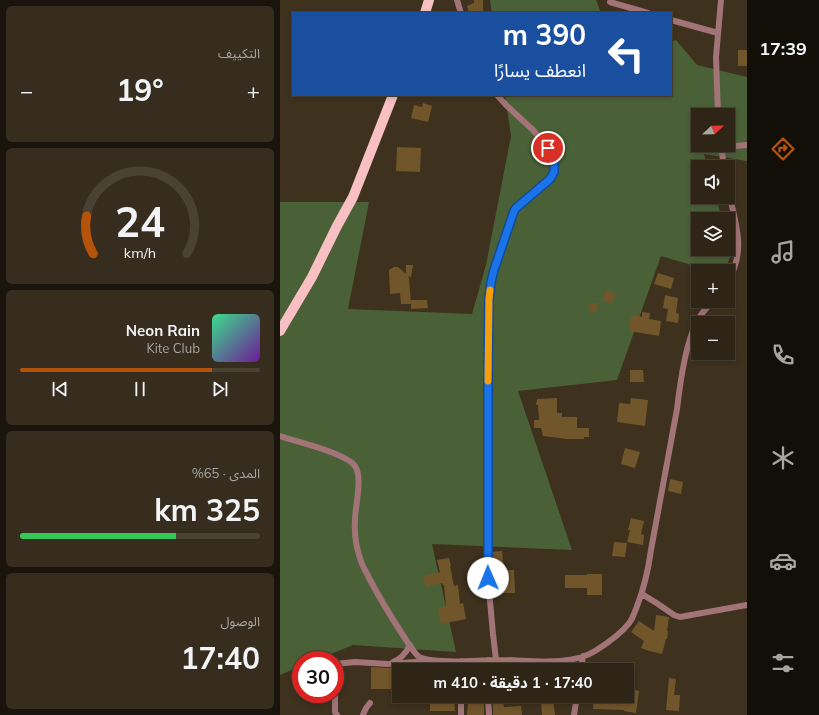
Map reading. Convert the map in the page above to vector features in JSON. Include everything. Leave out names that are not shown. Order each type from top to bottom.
[{"type":"main road","points":[[424,12],[429,0]]},
{"type":"main road","points":[[280,331],[312,276],[353,197],[393,96]]},
{"type":"street","points":[[457,0],[461,12]]},
{"type":"street","points":[[718,108],[716,57],[721,0]]},
{"type":"street","points":[[610,2],[645,12]]},
{"type":"street","points":[[672,20],[718,33]]},
{"type":"street","points":[[496,660],[488,566],[488,368],[489,299],[491,282],[514,211],[550,179],[554,172],[554,162],[548,148],[533,130],[498,96]]},
{"type":"street","points":[[735,146],[747,146]]},
{"type":"street","points":[[732,204],[739,237],[740,249],[735,269]]},
{"type":"street","points":[[344,663],[355,662],[388,664],[429,660],[566,661],[593,653],[620,633],[631,621],[642,594],[648,572],[689,342],[700,316],[707,308]]},
{"type":"street","points":[[280,436],[336,454],[350,461],[355,466],[358,477],[355,520],[356,540],[362,566],[410,645],[418,656],[429,660]]},
{"type":"street","points":[[642,594],[674,615],[680,617],[747,605]]},
{"type":"street","points":[[388,664],[398,660],[405,654],[410,645]]},
{"type":"street","points":[[582,663],[583,656]]},
{"type":"street","points":[[335,703],[335,712],[337,715]]},
{"type":"street","points":[[461,703],[461,715]]},
{"type":"street","points":[[488,703],[489,715]]},
{"type":"street","points":[[574,715],[576,703]]},
{"type":"street","points":[[363,715],[366,708],[370,704]]},
{"type":"green space","points":[[490,0],[596,0],[601,12],[492,12]]},
{"type":"green space","points":[[676,40],[697,65],[747,77],[747,161],[704,154],[705,160],[691,160],[691,204],[718,204],[720,212],[691,212],[691,256],[731,256],[727,264],[691,265],[661,256],[617,380],[518,391],[572,550],[432,544],[456,652],[353,645],[338,651],[292,651],[292,670],[280,675],[280,202],[369,202],[348,309],[472,314],[486,265],[511,136],[505,96],[672,96],[672,41]]},
{"type":"building","points":[[474,0],[483,0],[483,12],[469,12],[467,6],[474,3]]},
{"type":"building","points":[[738,50],[747,50],[747,66],[738,66]]},
{"type":"building","points":[[423,103],[432,106],[428,122],[411,118],[414,105],[422,107]]},
{"type":"building","points":[[397,147],[421,148],[420,172],[396,171]]},
{"type":"building","points":[[406,265],[413,265],[411,277],[408,276],[411,304],[401,304],[400,293],[390,294],[389,270],[394,267],[398,267],[406,274]]},
{"type":"building","points":[[658,273],[674,278],[671,289],[654,284]]},
{"type":"building","points":[[606,290],[616,294],[611,304],[602,300]]},
{"type":"building","points":[[665,295],[678,298],[676,313],[679,314],[678,323],[666,321],[668,309],[663,308]]},
{"type":"building","points":[[411,300],[427,300],[428,308],[411,309]]},
{"type":"building","points":[[589,303],[597,303],[597,312],[589,311]]},
{"type":"building","points":[[642,312],[650,313],[649,319],[661,321],[659,336],[629,331],[631,315],[642,317]]},
{"type":"building","points":[[630,370],[643,370],[644,382],[630,382]]},
{"type":"building","points":[[557,398],[557,413],[562,413],[562,417],[577,417],[577,428],[589,428],[589,437],[584,437],[584,439],[567,439],[543,436],[541,428],[534,428],[534,420],[539,420],[538,405],[536,405],[537,399]]},
{"type":"building","points":[[631,398],[648,400],[645,426],[617,422],[619,403],[630,404]]},
{"type":"building","points":[[625,448],[640,452],[635,468],[621,464]]},
{"type":"building","points":[[670,479],[683,482],[681,494],[668,491]]},
{"type":"building","points":[[631,518],[644,521],[641,534],[644,535],[643,545],[627,542]]},
{"type":"building","points":[[614,542],[627,543],[625,557],[612,556]]},
{"type":"building","points":[[502,551],[504,570],[514,570],[515,593],[499,593],[499,589],[493,589],[493,580],[499,580],[498,566],[493,567],[492,552]]},
{"type":"building","points":[[449,558],[454,586],[458,585],[460,604],[463,603],[466,619],[441,624],[438,608],[446,606],[444,585],[442,583],[426,587],[423,576],[440,572],[437,560]]},
{"type":"building","points":[[602,574],[602,595],[587,595],[587,588],[565,588],[565,575]]},
{"type":"building","points":[[656,615],[669,617],[667,639],[662,654],[641,648],[644,641],[631,632],[639,621],[654,631]]},
{"type":"building","points":[[371,667],[392,668],[392,689],[371,689]]},
{"type":"building","points":[[669,678],[676,679],[674,695],[680,695],[679,711],[666,710]]},
{"type":"building","points":[[634,690],[639,691],[636,713],[624,710],[593,709],[593,703],[634,703]]},
{"type":"building","points":[[430,703],[454,703],[455,711],[430,711]]},
{"type":"building","points":[[468,703],[484,703],[484,715],[467,715]]},
{"type":"building","points":[[493,703],[503,703],[504,707],[521,706],[522,715],[493,715]]},
{"type":"building","points":[[541,703],[554,703],[555,715],[542,715]]},
{"type":"slow traffic","points":[[488,381],[490,290]]},
{"type":"route","points":[[488,578],[488,368],[489,299],[491,282],[514,211],[550,179],[554,172],[554,162],[548,148]]}]
